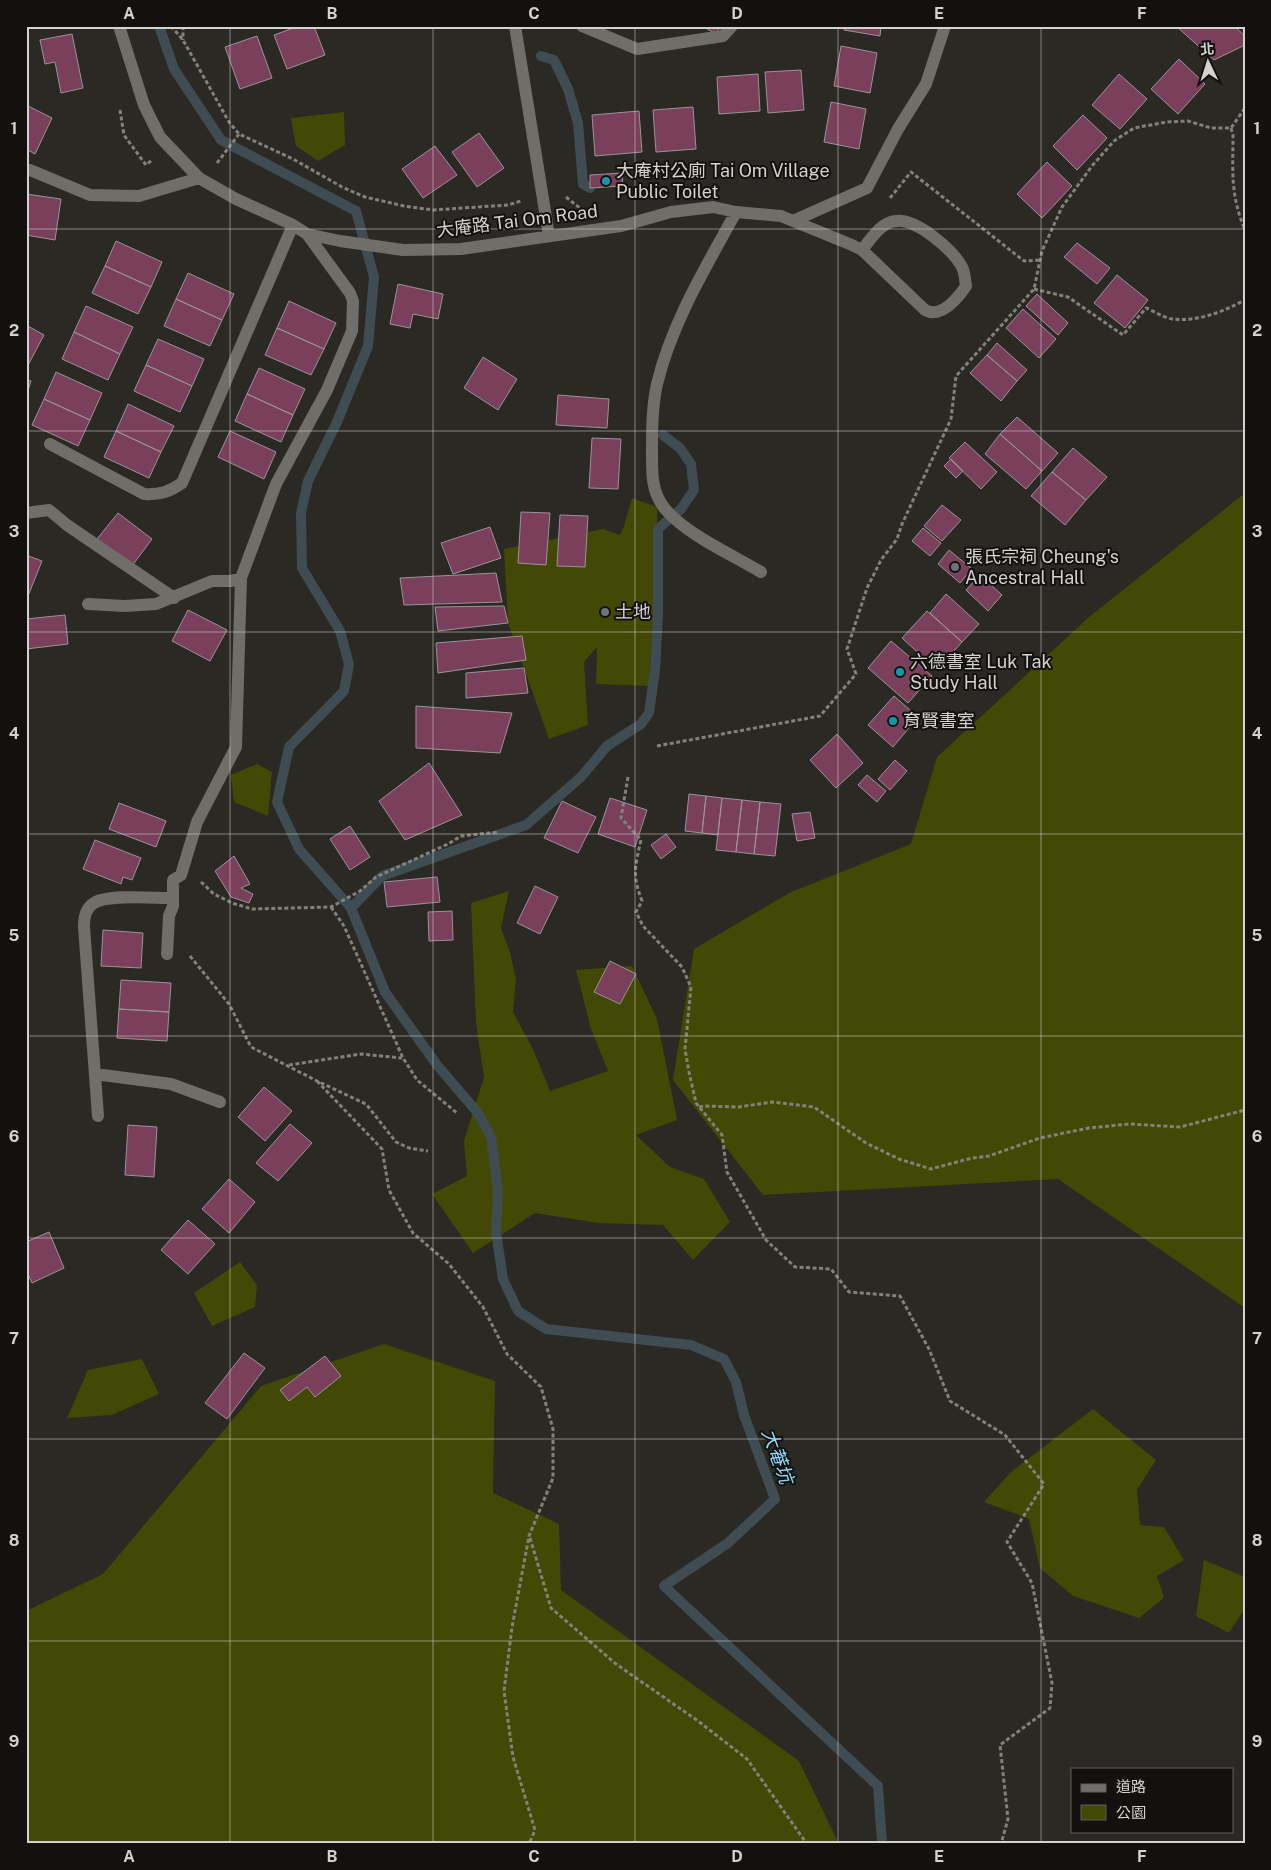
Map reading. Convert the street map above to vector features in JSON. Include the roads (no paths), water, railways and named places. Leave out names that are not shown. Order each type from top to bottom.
[{"type":"street","name":"大庵路 Tai Om Road","points":[[119,26],[144,105],[160,137],[199,178],[236,199],[293,225],[307,234],[403,250],[461,249],[621,226],[671,212],[713,207],[736,212],[781,216],[862,250]]},
{"type":"street","points":[[515,26],[548,236]]},
{"type":"street","points":[[582,26],[637,50],[723,36],[732,26]]},
{"type":"street","points":[[793,221],[866,188],[898,129],[926,84],[945,26]]},
{"type":"street","points":[[26,170],[90,195],[139,196],[199,178]]},
{"type":"street","points":[[736,212],[676,325],[657,384],[652,418],[652,483],[666,510],[691,531],[762,572]]},
{"type":"street","points":[[897,220],[909,223],[927,232],[952,254],[962,267],[966,286],[943,309],[939,312],[930,313],[862,250],[883,225],[897,220]]},
{"type":"street","points":[[50,444],[144,494],[169,492],[182,483],[293,225]]},
{"type":"street","points":[[166,954],[169,916],[173,906],[173,880],[181,875],[197,822],[236,747],[241,578],[276,484],[327,390],[352,331],[353,301],[350,293],[307,234]]},
{"type":"street","points":[[26,512],[49,510],[67,525],[174,598]]},
{"type":"street","points":[[88,604],[126,606],[156,604],[212,581],[232,581],[241,578]]},
{"type":"street","points":[[98,1116],[84,927],[86,912],[93,904],[109,898],[172,898]]},
{"type":"street","points":[[95,1074],[171,1084],[220,1102]]},
{"type":"waterway","name":"大菴坑","points":[[159,26],[174,69],[221,140],[356,211],[374,277],[368,346],[337,422],[308,481],[301,513],[302,568],[340,631],[349,664],[344,691],[289,747],[277,802],[299,849],[351,908],[385,992],[437,1065],[478,1113],[491,1137],[498,1191],[496,1232],[503,1279],[518,1311],[546,1329],[691,1345],[724,1359],[736,1382],[744,1415],[775,1499],[728,1543],[664,1586],[878,1786],[882,1844]]},
{"type":"waterway","points":[[541,56],[554,60],[568,89],[578,123],[583,184],[590,188]]},
{"type":"waterway","points":[[351,908],[382,876],[526,825],[581,777],[607,746],[641,724],[649,713],[655,670],[658,616],[658,529],[681,509],[694,490],[691,464],[680,448],[663,435]]},
{"type":"place","name":"大庵村公廁 Tai Om Village Public Toilet","points":[[606,181]]},
{"type":"place","name":"張氏宗祠 Cheung's Ancestral Hall","points":[[955,567]]},
{"type":"place","name":"土地","points":[[605,612]]},
{"type":"place","name":"六德書室 Luk Tak Study Hall","points":[[900,672]]},
{"type":"place","name":"育賢書室","points":[[893,721]]}]
